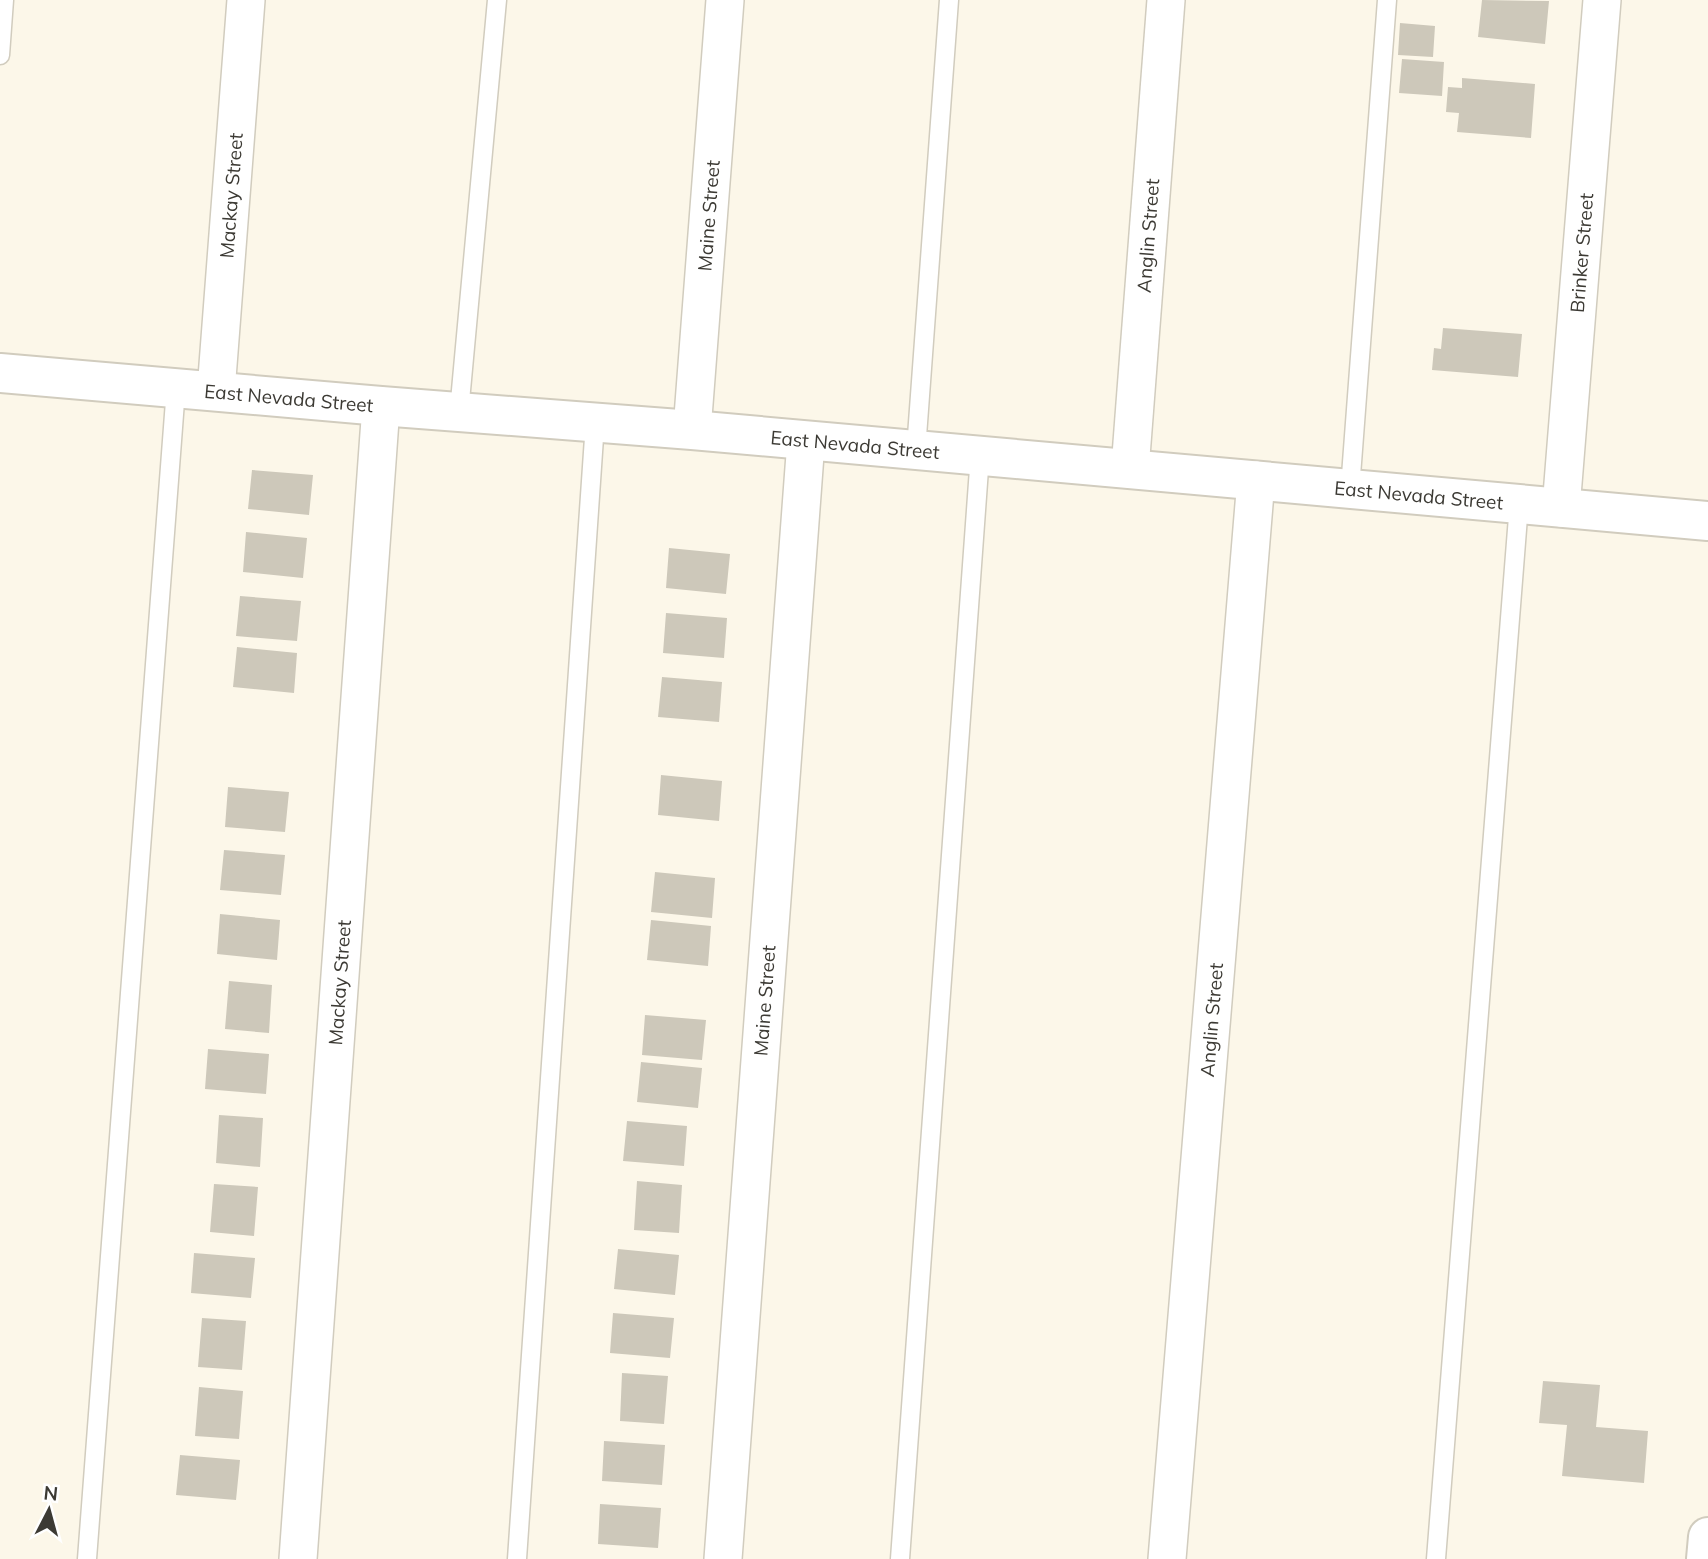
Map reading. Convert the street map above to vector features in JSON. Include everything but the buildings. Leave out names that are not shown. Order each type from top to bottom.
[{"type":"street","name":"Mackay Street","points":[[216,391],[246,0]]},
{"type":"street","name":"Maine Street","points":[[692,430],[725,0]]},
{"type":"street","name":"Anglin Street","points":[[1130,469],[1166,0]]},
{"type":"street","name":"Brinker Street","points":[[1562,508],[1602,0]]},
{"type":"street","name":"East Nevada Street","points":[[0,373],[692,430],[1708,521]]},
{"type":"street","name":"Mackay Street","points":[[298,1559],[381,406]]},
{"type":"street","name":"Maine Street","points":[[723,1559],[806,441]]},
{"type":"street","name":"Anglin Street","points":[[1167,1559],[1256,480]]},
{"type":"street","points":[[1706,1559],[1708,1537]]},
{"type":"lane","points":[[0,55],[4,0]]},
{"type":"lane","points":[[459,412],[497,0]]},
{"type":"lane","points":[[916,450],[949,0]]},
{"type":"lane","points":[[1350,489],[1387,0]]},
{"type":"lane","points":[[87,1559],[176,388]]},
{"type":"lane","points":[[517,1559],[596,423]]},
{"type":"lane","points":[[900,1559],[980,456]]},
{"type":"lane","points":[[1436,1559],[1519,504]]}]
